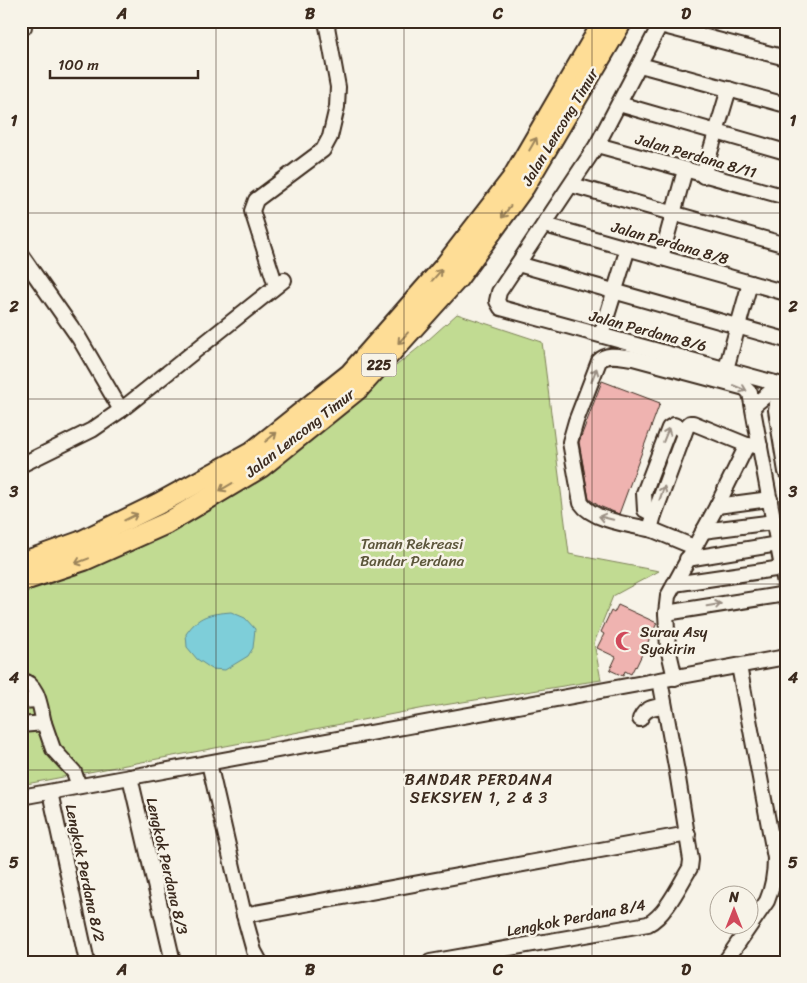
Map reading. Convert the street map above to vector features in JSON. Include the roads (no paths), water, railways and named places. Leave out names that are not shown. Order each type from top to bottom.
[{"type":"highway","name":"Jalan Lencong Timur","points":[[25,562],[80,542],[158,504],[251,453],[350,374],[444,267],[512,179],[604,21]]},
{"type":"highway","name":"Jalan Lencong Timur","points":[[21,581],[84,560],[167,523],[261,467],[359,388],[458,278],[524,187],[622,21]]},
{"type":"street","points":[[21,464],[92,430],[121,410],[280,283],[252,212],[256,200],[322,150],[330,137],[336,116],[338,93],[326,21]]},
{"type":"street","points":[[786,58],[662,23],[597,145],[518,264],[786,340]]},
{"type":"street","points":[[640,65],[786,105]]},
{"type":"street","points":[[703,176],[717,133],[728,89]]},
{"type":"street","points":[[619,104],[786,152]]},
{"type":"street","name":"Jalan Perdana 8/11","points":[[597,145],[703,176],[786,197]]},
{"type":"street","points":[[661,258],[686,170]]},
{"type":"street","points":[[572,185],[786,245]]},
{"type":"street","name":"Jalan Perdana 8/8","points":[[544,225],[786,293]]},
{"type":"street","points":[[601,335],[628,248]]},
{"type":"street","points":[[21,255],[79,338],[121,410]]},
{"type":"street","name":"Jalan Perdana 8/6","points":[[518,264],[499,292],[497,301],[501,308],[783,385]]},
{"type":"street","points":[[726,368],[750,283]]},
{"type":"street","points":[[778,544],[690,553],[653,530],[596,516],[586,509],[582,503],[570,442],[576,421],[599,361],[602,358],[607,356],[632,358],[745,388],[750,393],[753,406],[754,446],[770,499],[778,544],[782,568],[786,589]]},
{"type":"street","points":[[753,406],[783,385]]},
{"type":"street","points":[[783,385],[776,410],[786,472]]},
{"type":"street","points":[[653,530],[654,515],[684,433],[690,423],[754,446]]},
{"type":"street","points":[[675,678],[668,648],[666,613],[668,596],[690,553],[754,446]]},
{"type":"street","points":[[717,506],[770,499]]},
{"type":"street","points":[[703,532],[774,522]]},
{"type":"street","points":[[674,584],[782,568]]},
{"type":"street","points":[[666,613],[786,594]]},
{"type":"street","points":[[21,797],[786,658]]},
{"type":"street","points":[[725,962],[767,901],[775,870],[775,858],[740,666]]},
{"type":"street","points":[[21,680],[30,684],[34,689],[52,749],[74,772],[79,786]]},
{"type":"street","name":"Lengkok Perdana 8/4","points":[[430,962],[497,956],[648,924],[662,914],[690,868],[691,852],[660,680]]},
{"type":"street","points":[[21,701],[38,700]]},
{"type":"street","points":[[640,719],[645,711],[650,708],[664,706]]},
{"type":"street","points":[[21,725],[44,723]]},
{"type":"street","points":[[209,763],[244,915],[254,951],[260,962]]},
{"type":"street","name":"Lengkok Perdana 8/3","points":[[130,777],[172,962]]},
{"type":"street","name":"Lengkok Perdana 8/2","points":[[50,792],[87,962]]},
{"type":"street","points":[[244,915],[688,834]]},
{"type":"water","points":[[231,612],[245,618],[255,629],[253,648],[248,656],[225,670],[212,669],[197,659],[187,647],[186,634],[200,619]]},
{"type":"place","name":"Surau Asy Syakirin","points":[[625,641]]},
{"type":"district","name":"BANDAR PERDANA SEKSYEN 1, 2 & 3","points":[[479,788]]},
{"type":"park label","name":"Taman Rekreasi Bandar Perdana","points":[[412,552]]}]
